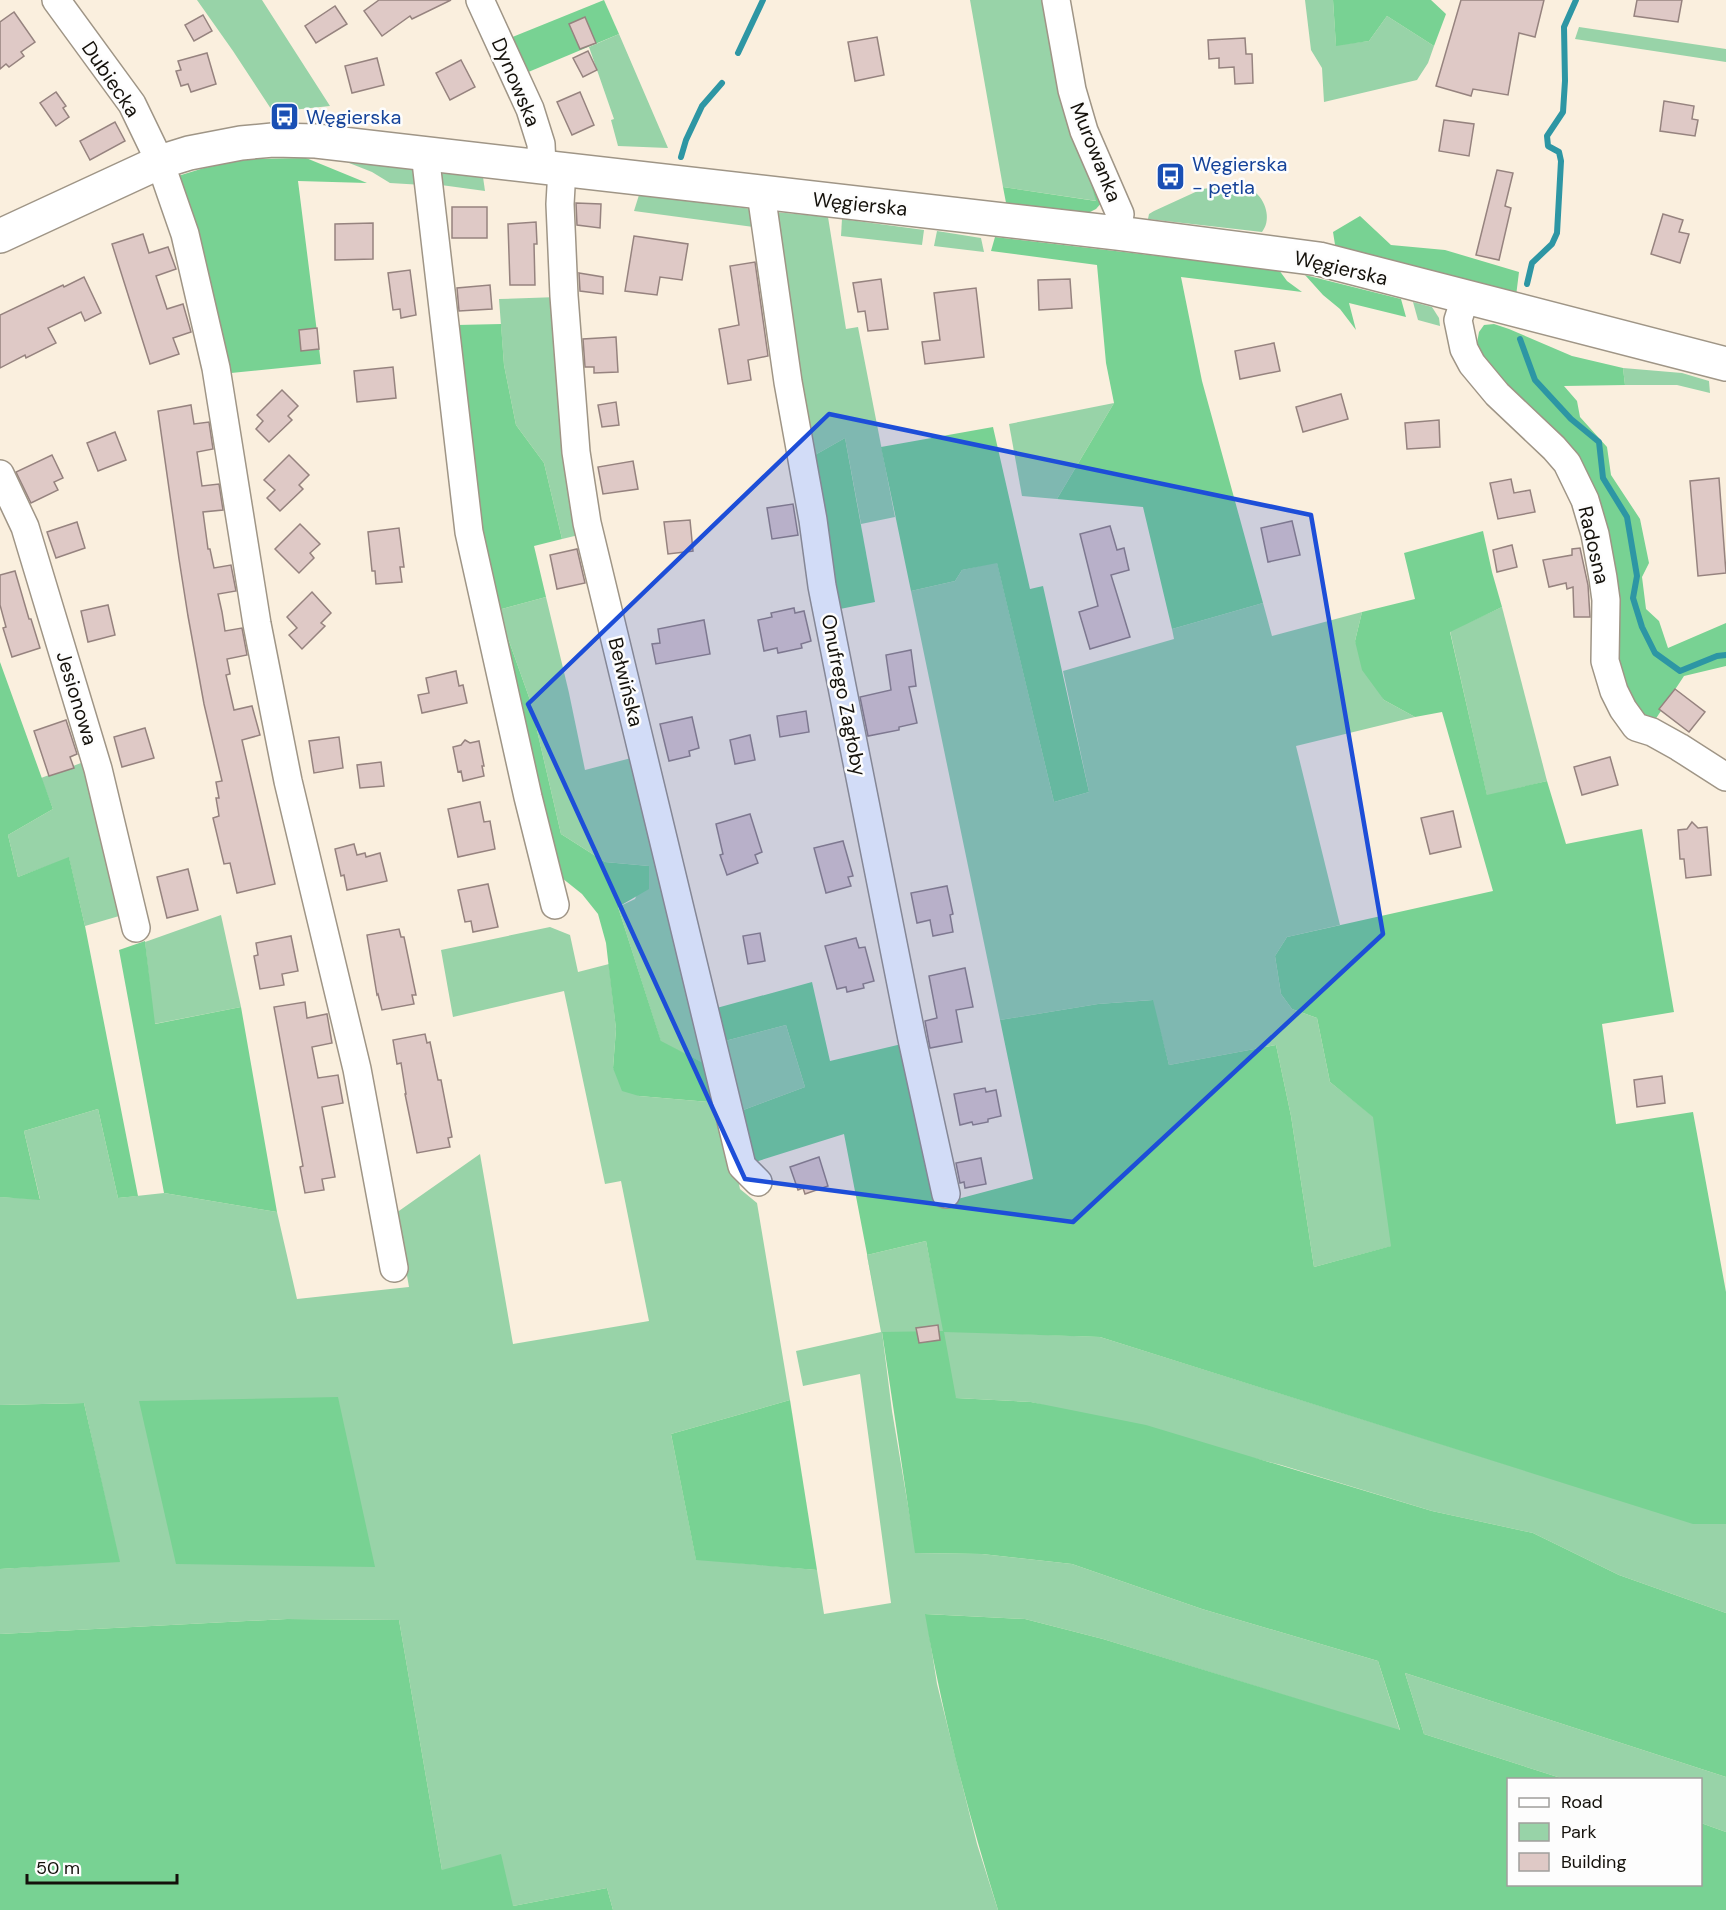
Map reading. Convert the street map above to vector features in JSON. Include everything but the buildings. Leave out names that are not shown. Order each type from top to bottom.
[{"type":"main road","name":"Węgierska","points":[[0,237],[160,162],[189,153],[241,143],[273,140],[316,141],[1117,233],[1319,259],[1726,364]]},
{"type":"street","name":"Dubiecka","points":[[56,0],[132,104],[160,162],[185,234],[216,368],[257,624],[288,781],[357,1069],[394,1268]]},
{"type":"street","name":"Dynowska","points":[[480,0],[513,70],[552,168]]},
{"type":"street","name":"Murowanka","points":[[1056,0],[1072,90],[1084,131],[1120,214],[1117,233]]},
{"type":"street","points":[[425,153],[469,532],[528,797],[555,905]]},
{"type":"street","name":"Bełwińska","points":[[552,168],[560,204],[576,452],[587,523],[742,1166],[758,1182]]},
{"type":"street","name":"Onufrego Zagłoby","points":[[761,193],[788,382],[813,520],[822,586],[912,1039],[946,1194]]},
{"type":"street","name":"Radosna","points":[[1465,298],[1458,320],[1464,349],[1472,364],[1497,394],[1567,463],[1585,500],[1595,534],[1606,600],[1606,667],[1623,709],[1636,727],[1652,732],[1726,777]]},
{"type":"street","name":"Jesionowa","points":[[0,474],[25,527],[98,769],[136,928]]},
{"type":"highlighted area","points":[[829,414],[1311,515],[1383,934],[1073,1222],[745,1179],[528,704]]},
{"type":"green space","points":[[197,0],[262,0],[330,106],[273,112]]},
{"type":"green space","points":[[604,0],[619,34],[526,73],[510,38]]},
{"type":"green space","points":[[970,0],[1051,0],[1065,98],[1097,201],[1003,187]]},
{"type":"green space","points":[[1305,0],[1333,0],[1336,45],[1369,41],[1387,16],[1434,46],[1428,63],[1417,80],[1324,102],[1322,68],[1311,50]]},
{"type":"green space","points":[[1333,0],[1431,0],[1446,14],[1434,46],[1387,16],[1369,41],[1336,46]]},
{"type":"green space","points":[[1579,27],[1726,49],[1726,62],[1575,39]]},
{"type":"green space","points":[[619,34],[668,148],[618,146],[611,120],[614,119],[589,47]]},
{"type":"green space","points":[[1076,133],[1103,201],[1096,209],[1086,214],[1007,208],[1003,187],[1096,201]]},
{"type":"green space","points":[[306,158],[367,183],[298,181],[321,364],[231,373],[181,207],[178,176],[248,159]]},
{"type":"green space","points":[[339,159],[423,170],[423,185],[390,183],[372,172]]},
{"type":"green space","points":[[439,173],[483,177],[485,191],[441,185]]},
{"type":"green space","points":[[1233,185],[1254,191],[1260,197],[1267,217],[1262,232],[1148,219],[1149,214],[1154,211],[1202,189]]},
{"type":"green space","points":[[639,195],[760,210],[761,228],[634,211]]},
{"type":"green space","points":[[775,212],[828,217],[846,329],[858,327],[895,517],[861,524],[845,438],[808,459]]},
{"type":"green space","points":[[1360,216],[1391,245],[1445,250],[1519,272],[1516,296],[1336,251],[1333,232]]},
{"type":"green space","points":[[842,219],[924,230],[922,245],[841,236]]},
{"type":"green space","points":[[937,231],[981,238],[984,252],[934,246]]},
{"type":"green space","points":[[995,237],[1279,270],[1287,281],[1302,292],[1181,277],[1202,381],[1263,603],[1172,629],[1143,507],[1057,499],[1114,403],[1106,363],[1097,265],[991,251]]},
{"type":"green space","points":[[1305,275],[1401,299],[1406,317],[1349,303],[1356,330],[1340,309],[1323,295]]},
{"type":"green space","points":[[558,297],[583,534],[562,539],[544,463],[516,425],[504,365],[499,299]]},
{"type":"green space","points":[[1413,302],[1432,307],[1439,318],[1440,326],[1418,320]]},
{"type":"green space","points":[[501,324],[504,365],[516,425],[544,463],[562,539],[534,546],[546,597],[498,610],[530,700],[561,834],[605,862],[649,866],[649,889],[618,907],[661,1041],[715,1069],[721,1103],[639,1096],[622,1091],[613,1068],[616,1029],[606,943],[598,914],[582,894],[557,874],[481,537],[457,325]]},
{"type":"green space","points":[[1494,324],[1572,356],[1623,368],[1625,385],[1564,386],[1577,401],[1580,417],[1607,447],[1611,475],[1640,519],[1649,563],[1642,577],[1646,609],[1659,621],[1668,648],[1726,623],[1726,666],[1684,676],[1651,726],[1618,686],[1605,538],[1476,348],[1479,332],[1484,325]]},
{"type":"green space","points":[[1623,368],[1682,373],[1709,381],[1710,393],[1677,385],[1625,385]]},
{"type":"green space","points":[[1114,403],[1057,499],[1022,496],[1009,424]]},
{"type":"green space","points":[[993,427],[1030,589],[1043,586],[1089,792],[1054,802],[997,563],[962,570],[955,581],[911,591],[881,447]]},
{"type":"green space","points":[[845,438],[875,602],[835,610],[808,459]]},
{"type":"green space","points":[[1483,531],[1502,607],[1450,632],[1487,795],[1547,781],[1566,844],[1642,829],[1674,1012],[1602,1024],[1616,1124],[1693,1112],[1726,1292],[1726,1524],[1693,1524],[1100,1337],[944,1332],[956,1398],[1031,1402],[1146,1425],[1432,1511],[1533,1533],[1619,1575],[1726,1613],[1726,1777],[1405,1673],[1424,1734],[1561,1778],[1507,1778],[1507,1886],[1702,1886],[1702,1823],[1726,1832],[1726,1910],[998,1910],[957,1763],[939,1689],[925,1614],[1025,1619],[1103,1639],[1400,1730],[1378,1661],[1202,1609],[1072,1564],[982,1554],[915,1553],[882,1332],[943,1331],[926,1241],[867,1255],[844,1134],[752,1163],[738,1112],[805,1087],[786,1025],[721,1042],[713,1009],[812,982],[830,1061],[906,1043],[954,1200],[1033,1179],[1000,1020],[1098,1004],[1153,1000],[1169,1065],[1276,1045],[1291,1116],[1314,1267],[1391,1246],[1373,1117],[1330,1082],[1317,1018],[1292,1009],[1281,994],[1275,956],[1287,937],[1493,891],[1442,712],[1415,717],[1384,700],[1362,670],[1355,641],[1362,612],[1415,599],[1404,553]]},
{"type":"green space","points":[[997,562],[1054,802],[1089,792],[1063,671],[1174,639],[1172,629],[1263,603],[1272,636],[1362,612],[1355,641],[1384,700],[1415,717],[1296,746],[1340,925],[1287,937],[1275,956],[1281,994],[1292,1009],[1317,1018],[1330,1082],[1374,1117],[1392,1246],[1314,1267],[1291,1116],[1276,1045],[1169,1065],[1152,1000],[1098,1004],[1000,1020],[911,591],[955,581],[962,570]]},
{"type":"green space","points":[[546,597],[585,770],[639,756],[715,1069],[661,1042],[618,907],[635,899],[649,866],[605,862],[561,834],[530,700],[498,610]]},
{"type":"green space","points":[[1502,607],[1547,781],[1487,796],[1450,631]]},
{"type":"green space","points":[[0,662],[53,809],[8,835],[18,877],[69,857],[85,926],[138,1196],[118,1198],[98,1109],[24,1131],[40,1200],[0,1197]]},
{"type":"green space","points":[[89,760],[126,914],[85,926],[69,858],[18,877],[8,835],[53,809],[41,778]]},
{"type":"green space","points":[[221,915],[241,1007],[154,1024],[145,942]]},
{"type":"green space","points":[[550,927],[570,935],[578,972],[609,964],[616,1029],[613,1068],[639,1096],[721,1103],[740,1189],[757,1203],[790,1400],[671,1434],[696,1559],[817,1570],[824,1614],[891,1603],[860,1374],[803,1386],[796,1351],[881,1332],[867,1255],[926,1241],[944,1331],[1100,1337],[1693,1523],[1726,1524],[1726,1613],[1619,1575],[1533,1533],[1432,1511],[1281,1465],[1031,1402],[956,1398],[882,1332],[892,1411],[916,1553],[982,1554],[1072,1564],[1202,1609],[1378,1661],[1400,1731],[1103,1639],[1025,1619],[926,1614],[937,1684],[977,1844],[998,1910],[613,1910],[607,1888],[513,1906],[442,1870],[399,1620],[286,1619],[0,1634],[0,1569],[119,1561],[84,1403],[0,1405],[0,1197],[40,1199],[24,1131],[98,1109],[118,1198],[164,1193],[277,1212],[297,1299],[409,1287],[396,1213],[480,1154],[513,1344],[649,1321],[621,1181],[605,1184],[564,991],[453,1017],[441,950]]},
{"type":"green space","points":[[145,941],[155,1024],[241,1007],[277,1212],[164,1193],[119,950]]},
{"type":"green space","points":[[786,1025],[805,1087],[738,1112],[721,1042]]},
{"type":"green space","points":[[338,1397],[375,1567],[176,1564],[139,1401]]},
{"type":"green space","points":[[790,1400],[817,1570],[696,1560],[671,1434]]},
{"type":"green space","points":[[84,1403],[120,1562],[0,1569],[0,1405]]},
{"type":"green space","points":[[287,1619],[399,1620],[442,1870],[501,1854],[513,1906],[607,1888],[613,1910],[0,1910],[0,1634]]},
{"type":"green space","points":[[1405,1673],[1726,1777],[1726,1832],[1702,1823],[1702,1778],[1561,1778],[1424,1734]]},
{"type":"waterway","points":[[738,53],[763,0]]},
{"type":"waterway","points":[[1527,284],[1532,263],[1552,244],[1557,233],[1561,161],[1559,152],[1548,146],[1547,136],[1563,112],[1564,27],[1576,0]]},
{"type":"waterway","points":[[681,157],[686,140],[702,106],[722,83]]},
{"type":"waterway","points":[[1520,339],[1535,380],[1571,419],[1599,442],[1603,478],[1627,517],[1637,576],[1633,598],[1642,627],[1655,653],[1680,671],[1717,656],[1726,655]]},
{"type":"place","name":"Węgierska","points":[[285,117]]},
{"type":"place","name":"Węgierska - pętla","points":[[1171,176]]}]
